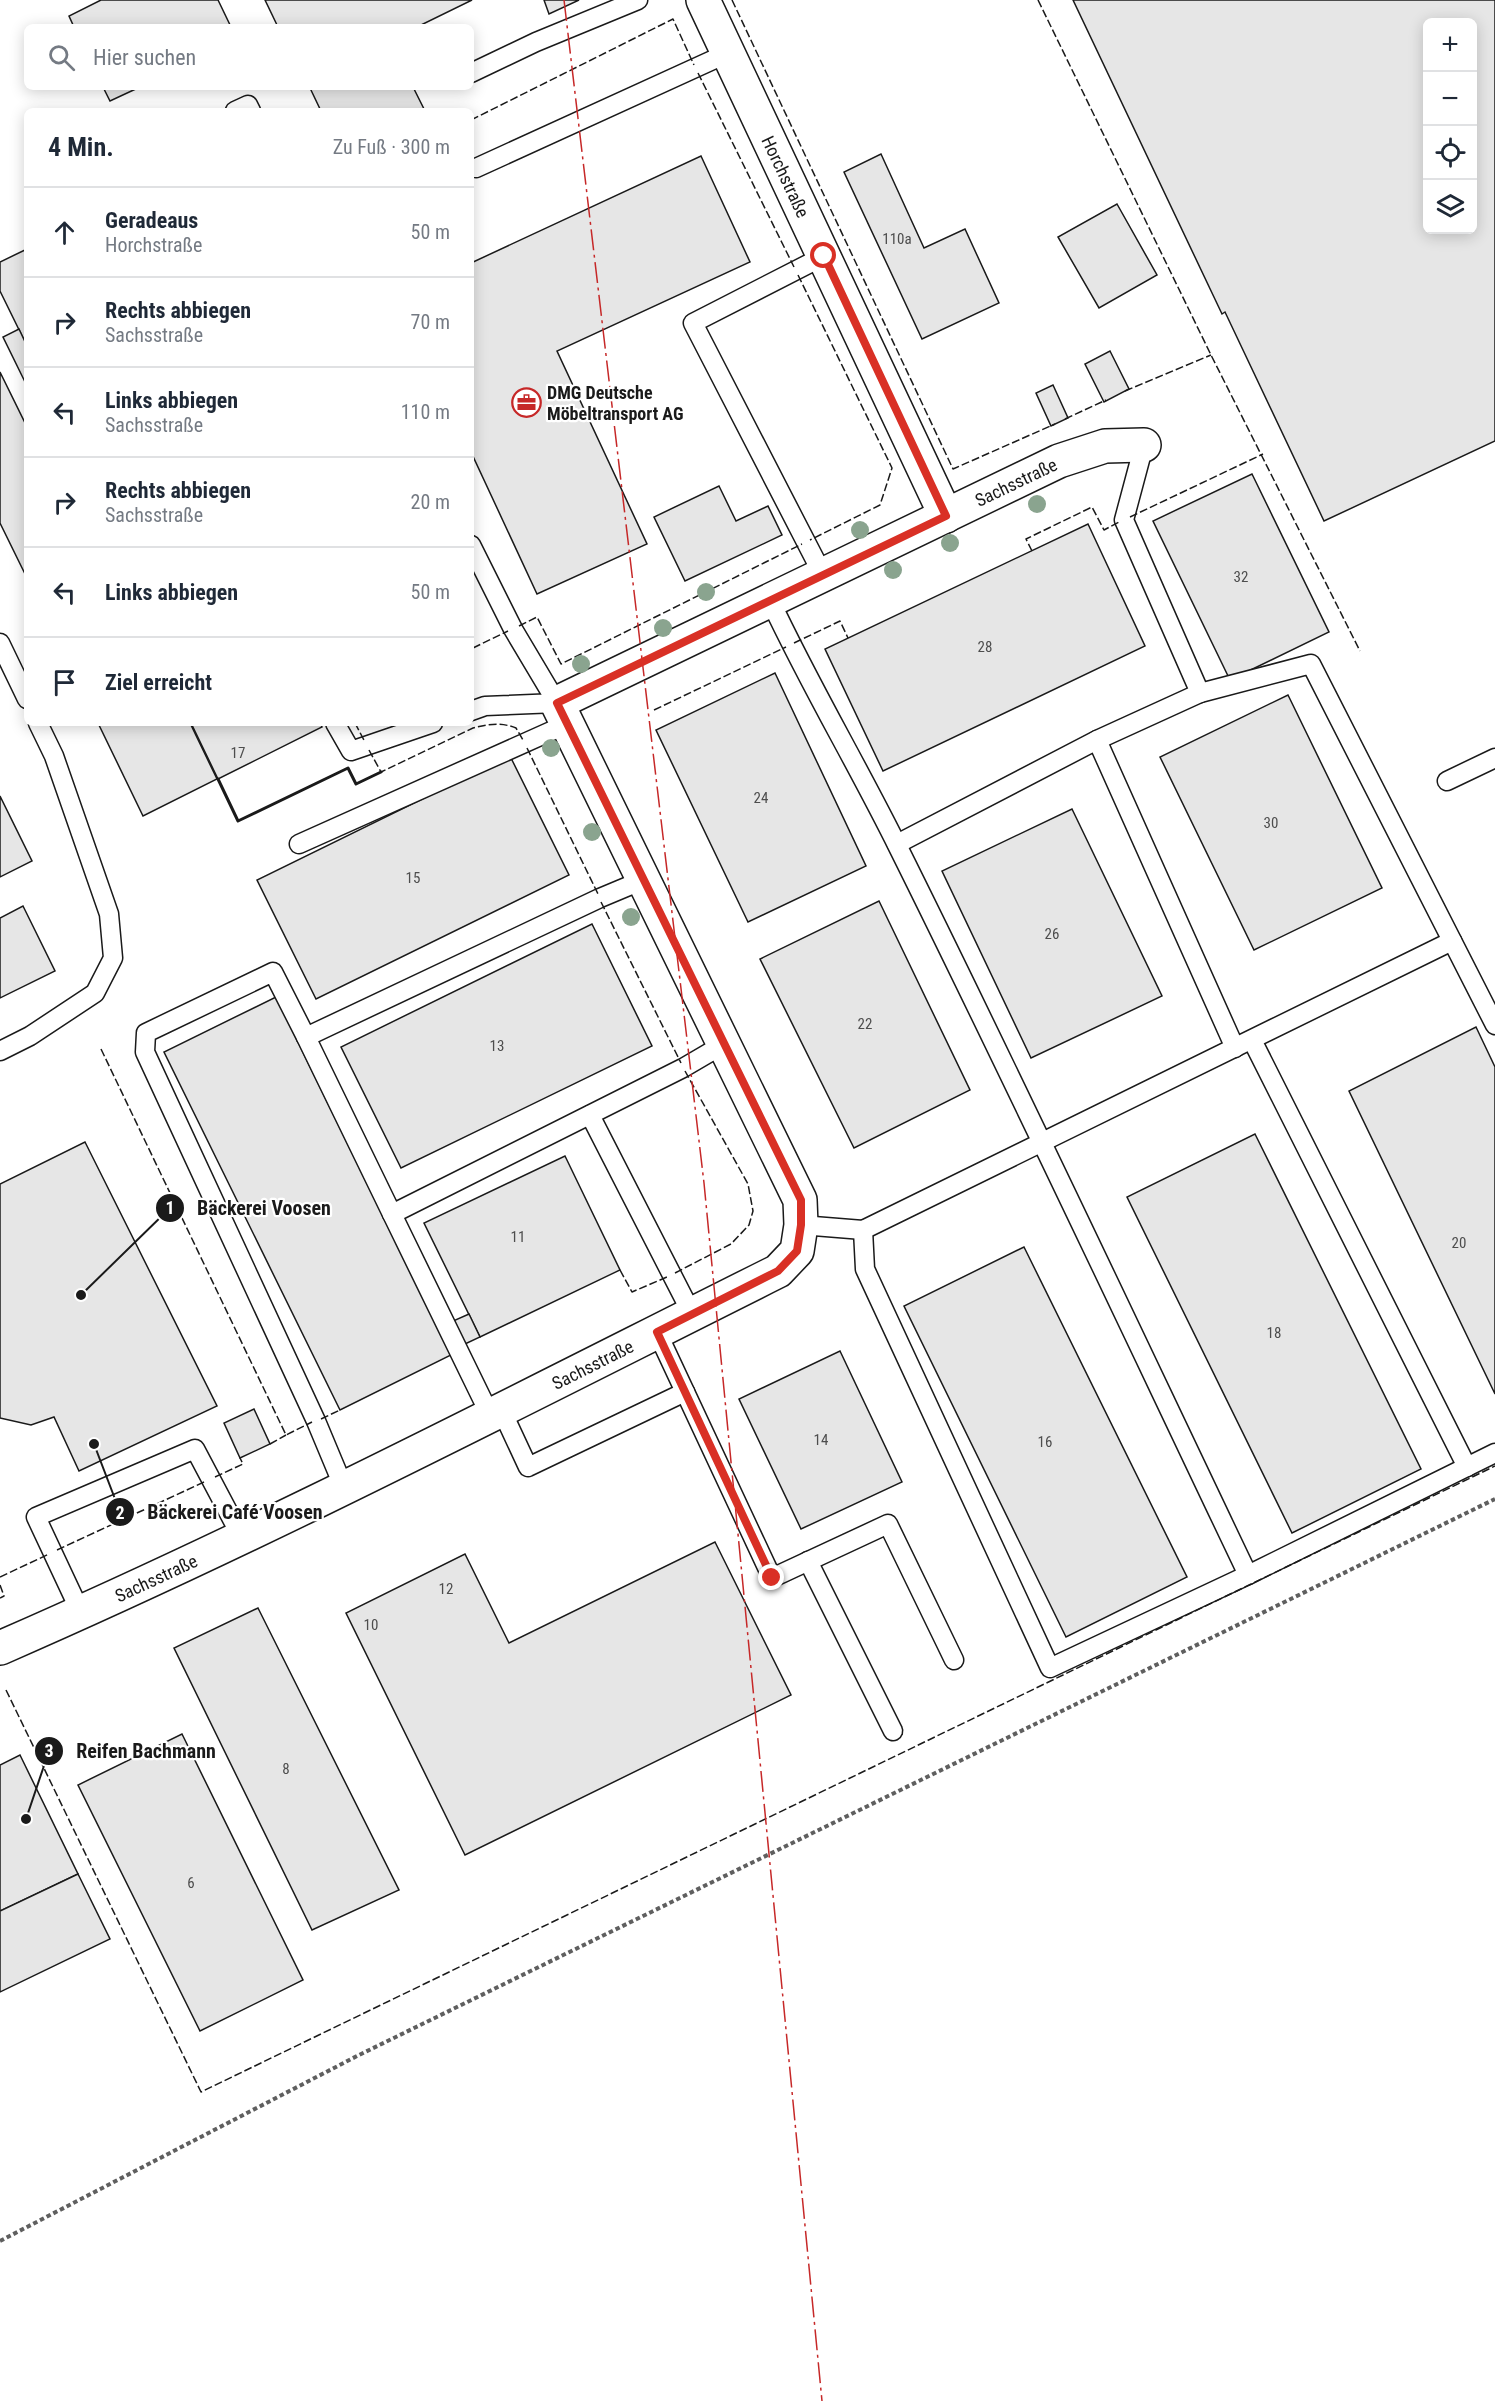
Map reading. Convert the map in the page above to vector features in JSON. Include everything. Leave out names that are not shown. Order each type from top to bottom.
[{"type":"street","name":"Horchstraße","points":[[703,0],[946,516]]},
{"type":"street","name":"Sachsstraße","points":[[0,1648],[81,1613],[344,1488],[778,1271],[797,1251],[801,1225],[801,1200],[562,713],[770,600],[1059,461],[1105,446],[1144,445]]},
{"type":"lane","points":[[474,71],[638,0]]},
{"type":"lane","points":[[476,168],[728,53]]},
{"type":"lane","points":[[823,575],[693,323],[824,256]]},
{"type":"lane","points":[[1144,445],[1124,520],[1200,693]]},
{"type":"lane","points":[[474,551],[513,629],[562,713]]},
{"type":"lane","points":[[770,600],[897,844],[1248,1575]]},
{"type":"lane","points":[[0,643],[24,693]]},
{"type":"lane","points":[[897,844],[1097,740],[1200,693],[1311,664],[1495,1025]]},
{"type":"lane","points":[[474,710],[485,706],[562,713]]},
{"type":"lane","points":[[299,844],[562,713]]},
{"type":"lane","points":[[0,1051],[30,1036],[95,993],[112,958],[109,914],[54,756],[39,726]]},
{"type":"lane","points":[[338,726],[351,751],[425,726]]},
{"type":"lane","points":[[1097,740],[1235,1048]]},
{"type":"lane","points":[[1447,781],[1495,758]]},
{"type":"lane","points":[[306,1037],[600,898],[643,880]]},
{"type":"lane","points":[[801,1225],[863,1230],[1452,941]]},
{"type":"lane","points":[[344,1488],[311,1410],[145,1052],[146,1032],[273,972],[392,1214],[495,1412],[528,1467],[685,1392]]},
{"type":"lane","points":[[1252,1040],[1467,1467]]},
{"type":"lane","points":[[392,1214],[683,1068],[724,1044]]},
{"type":"lane","points":[[590,1115],[692,1314]]},
{"type":"lane","points":[[863,1230],[866,1269],[1050,1668],[1248,1575],[1495,1453]]},
{"type":"lane","points":[[657,1332],[772,1578],[888,1524],[954,1660]]},
{"type":"lane","points":[[81,1613],[36,1517],[195,1449],[241,1536]]},
{"type":"lane","points":[[808,1561],[893,1731]]},
{"type":"path","points":[[0,2241],[359,2055],[1495,1499]]},
{"type":"building","points":[[101,0],[218,0],[230,24],[73,24],[69,16]]},
{"type":"building","points":[[265,0],[472,0],[423,24],[277,24]]},
{"type":"building","points":[[544,0],[579,0],[549,14]]},
{"type":"building","points":[[1073,0],[1495,0],[1495,441],[1324,521],[1225,312],[1222,314]]},
{"type":"building","points":[[104,90],[134,90],[110,101]]},
{"type":"building","points":[[311,90],[414,90],[424,108],[320,108]]},
{"type":"building","points":[[881,154],[924,248],[965,229],[999,303],[922,339],[844,172]]},
{"type":"building","name":"DMG Deutsche Möbeltransport AG","points":[[701,156],[750,262],[557,351],[647,544],[537,594],[474,458],[474,262]]},
{"type":"building","points":[[1117,204],[1157,275],[1099,308],[1058,237]]},
{"type":"building","points":[[24,250],[24,340],[0,291],[0,262]]},
{"type":"building","points":[[19,329],[24,340],[24,380],[3,337]]},
{"type":"building","points":[[1110,351],[1129,389],[1104,402],[1085,364]]},
{"type":"building","points":[[0,372],[24,421],[24,572],[0,523]]},
{"type":"building","points":[[1053,385],[1068,418],[1051,426],[1036,393]]},
{"type":"building","points":[[1252,474],[1329,632],[1230,680],[1153,521]]},
{"type":"building","points":[[719,486],[736,521],[768,506],[782,535],[685,581],[654,517]]},
{"type":"building","points":[[1088,524],[1145,646],[883,771],[825,649]]},
{"type":"building","points":[[775,673],[866,866],[748,922],[656,730]]},
{"type":"building","points":[[1288,695],[1382,888],[1254,950],[1160,757]]},
{"type":"building","points":[[99,726],[191,726],[217,779],[143,816]]},
{"type":"building","points":[[192,726],[322,726],[322,727],[218,779]]},
{"type":"building","points":[[510,756],[569,875],[316,999],[257,880]]},
{"type":"building","points":[[0,796],[32,861],[0,877]]},
{"type":"building","points":[[1072,809],[1162,996],[1031,1058],[942,871]]},
{"type":"building","points":[[879,901],[970,1090],[854,1148],[760,959]]},
{"type":"building","points":[[23,906],[55,971],[0,998],[0,918]]},
{"type":"building","points":[[592,924],[652,1046],[401,1168],[341,1047]]},
{"type":"building","points":[[276,997],[451,1355],[340,1410],[164,1052]]},
{"type":"building","points":[[1476,1027],[1495,1067],[1495,1394],[1349,1091]]},
{"type":"building","points":[[1255,1134],[1421,1469],[1292,1533],[1127,1197]]},
{"type":"building","points":[[85,1142],[217,1406],[79,1471],[54,1417],[31,1425],[0,1418],[0,1184]]},
{"type":"building","points":[[565,1156],[620,1270],[480,1337],[424,1223]]},
{"type":"building","points":[[1024,1247],[1187,1577],[1066,1637],[904,1306]]},
{"type":"building","points":[[469,1314],[480,1337],[465,1344],[453,1321]]},
{"type":"building","points":[[840,1351],[902,1482],[801,1529],[739,1399]]},
{"type":"building","points":[[254,1409],[270,1444],[240,1458],[224,1423]]},
{"type":"building","points":[[715,1542],[791,1695],[465,1855],[346,1613],[465,1554],[509,1643]]},
{"type":"building","points":[[258,1608],[399,1890],[312,1930],[174,1648]]},
{"type":"building","points":[[182,1734],[303,1980],[200,2031],[78,1785]]},
{"type":"building","points":[[20,1755],[78,1874],[0,1911],[0,1765]]},
{"type":"building","points":[[78,1874],[110,1939],[0,1992],[0,1911]]},
{"type":"fence","points":[[732,0],[953,469],[1055,424]]},
{"type":"fence","points":[[1038,0],[1211,355],[1360,651]]},
{"type":"fence","points":[[474,118],[673,19],[694,65]]},
{"type":"fence","points":[[698,73],[794,267]]},
{"type":"fence","points":[[798,275],[892,468],[880,505],[810,540]]},
{"type":"fence","points":[[1125,391],[1211,355]]},
{"type":"fence","points":[[1065,419],[1106,400]]},
{"type":"fence","points":[[1130,517],[1263,454]]},
{"type":"fence","points":[[1032,551],[1026,539],[1092,507],[1104,530],[1119,522]]},
{"type":"fence","points":[[519,626],[537,617],[561,664],[802,544]]},
{"type":"fence","points":[[794,643],[840,621],[848,638]]},
{"type":"fence","points":[[474,648],[508,631]]},
{"type":"fence","points":[[654,710],[786,647]]},
{"type":"fence","points":[[369,750],[381,772],[473,728],[494,724],[510,726],[516,728],[523,740]]},
{"type":"fence","points":[[357,726],[365,742]]},
{"type":"fence","points":[[527,748],[598,894]]},
{"type":"fence","points":[[601,902],[681,1063]]},
{"type":"fence","points":[[101,1049],[286,1435],[312,1422]]},
{"type":"fence","points":[[675,1273],[731,1244],[749,1225],[753,1211],[748,1184],[685,1071]]},
{"type":"fence","points":[[620,1270],[632,1292],[667,1277]]},
{"type":"fence","points":[[321,1419],[340,1410]]},
{"type":"fence","points":[[270,1444],[286,1435]]},
{"type":"fence","points":[[215,1477],[243,1464],[240,1458]]},
{"type":"fence","points":[[6,1690],[201,2092],[1495,1466]]},
{"type":"fence","points":[[57,1550],[204,1482]]},
{"type":"fence","points":[[0,1577],[49,1554]]},
{"type":"fence","points":[[0,1585],[4,1596],[0,1598]]},
{"type":"wall","points":[[218,779],[238,821],[348,768],[356,784],[381,772]]},
{"type":"power","points":[[564,0],[704,1183],[822,2401]]},
{"type":"place","name":"DMG Deutsche Möbeltransport AG","points":[[526,402]]},
{"type":"place","name":"Bäckerei Voosen","points":[[81,1295]]},
{"type":"place","name":"Bäckerei Café Voosen","points":[[94,1444]]},
{"type":"place","name":"Reifen Bachmann","points":[[26,1819]]},
{"type":"route","points":[[772,1578],[657,1332],[778,1271],[797,1251],[801,1225],[801,1200],[557,703],[946,516],[824,256]]}]
